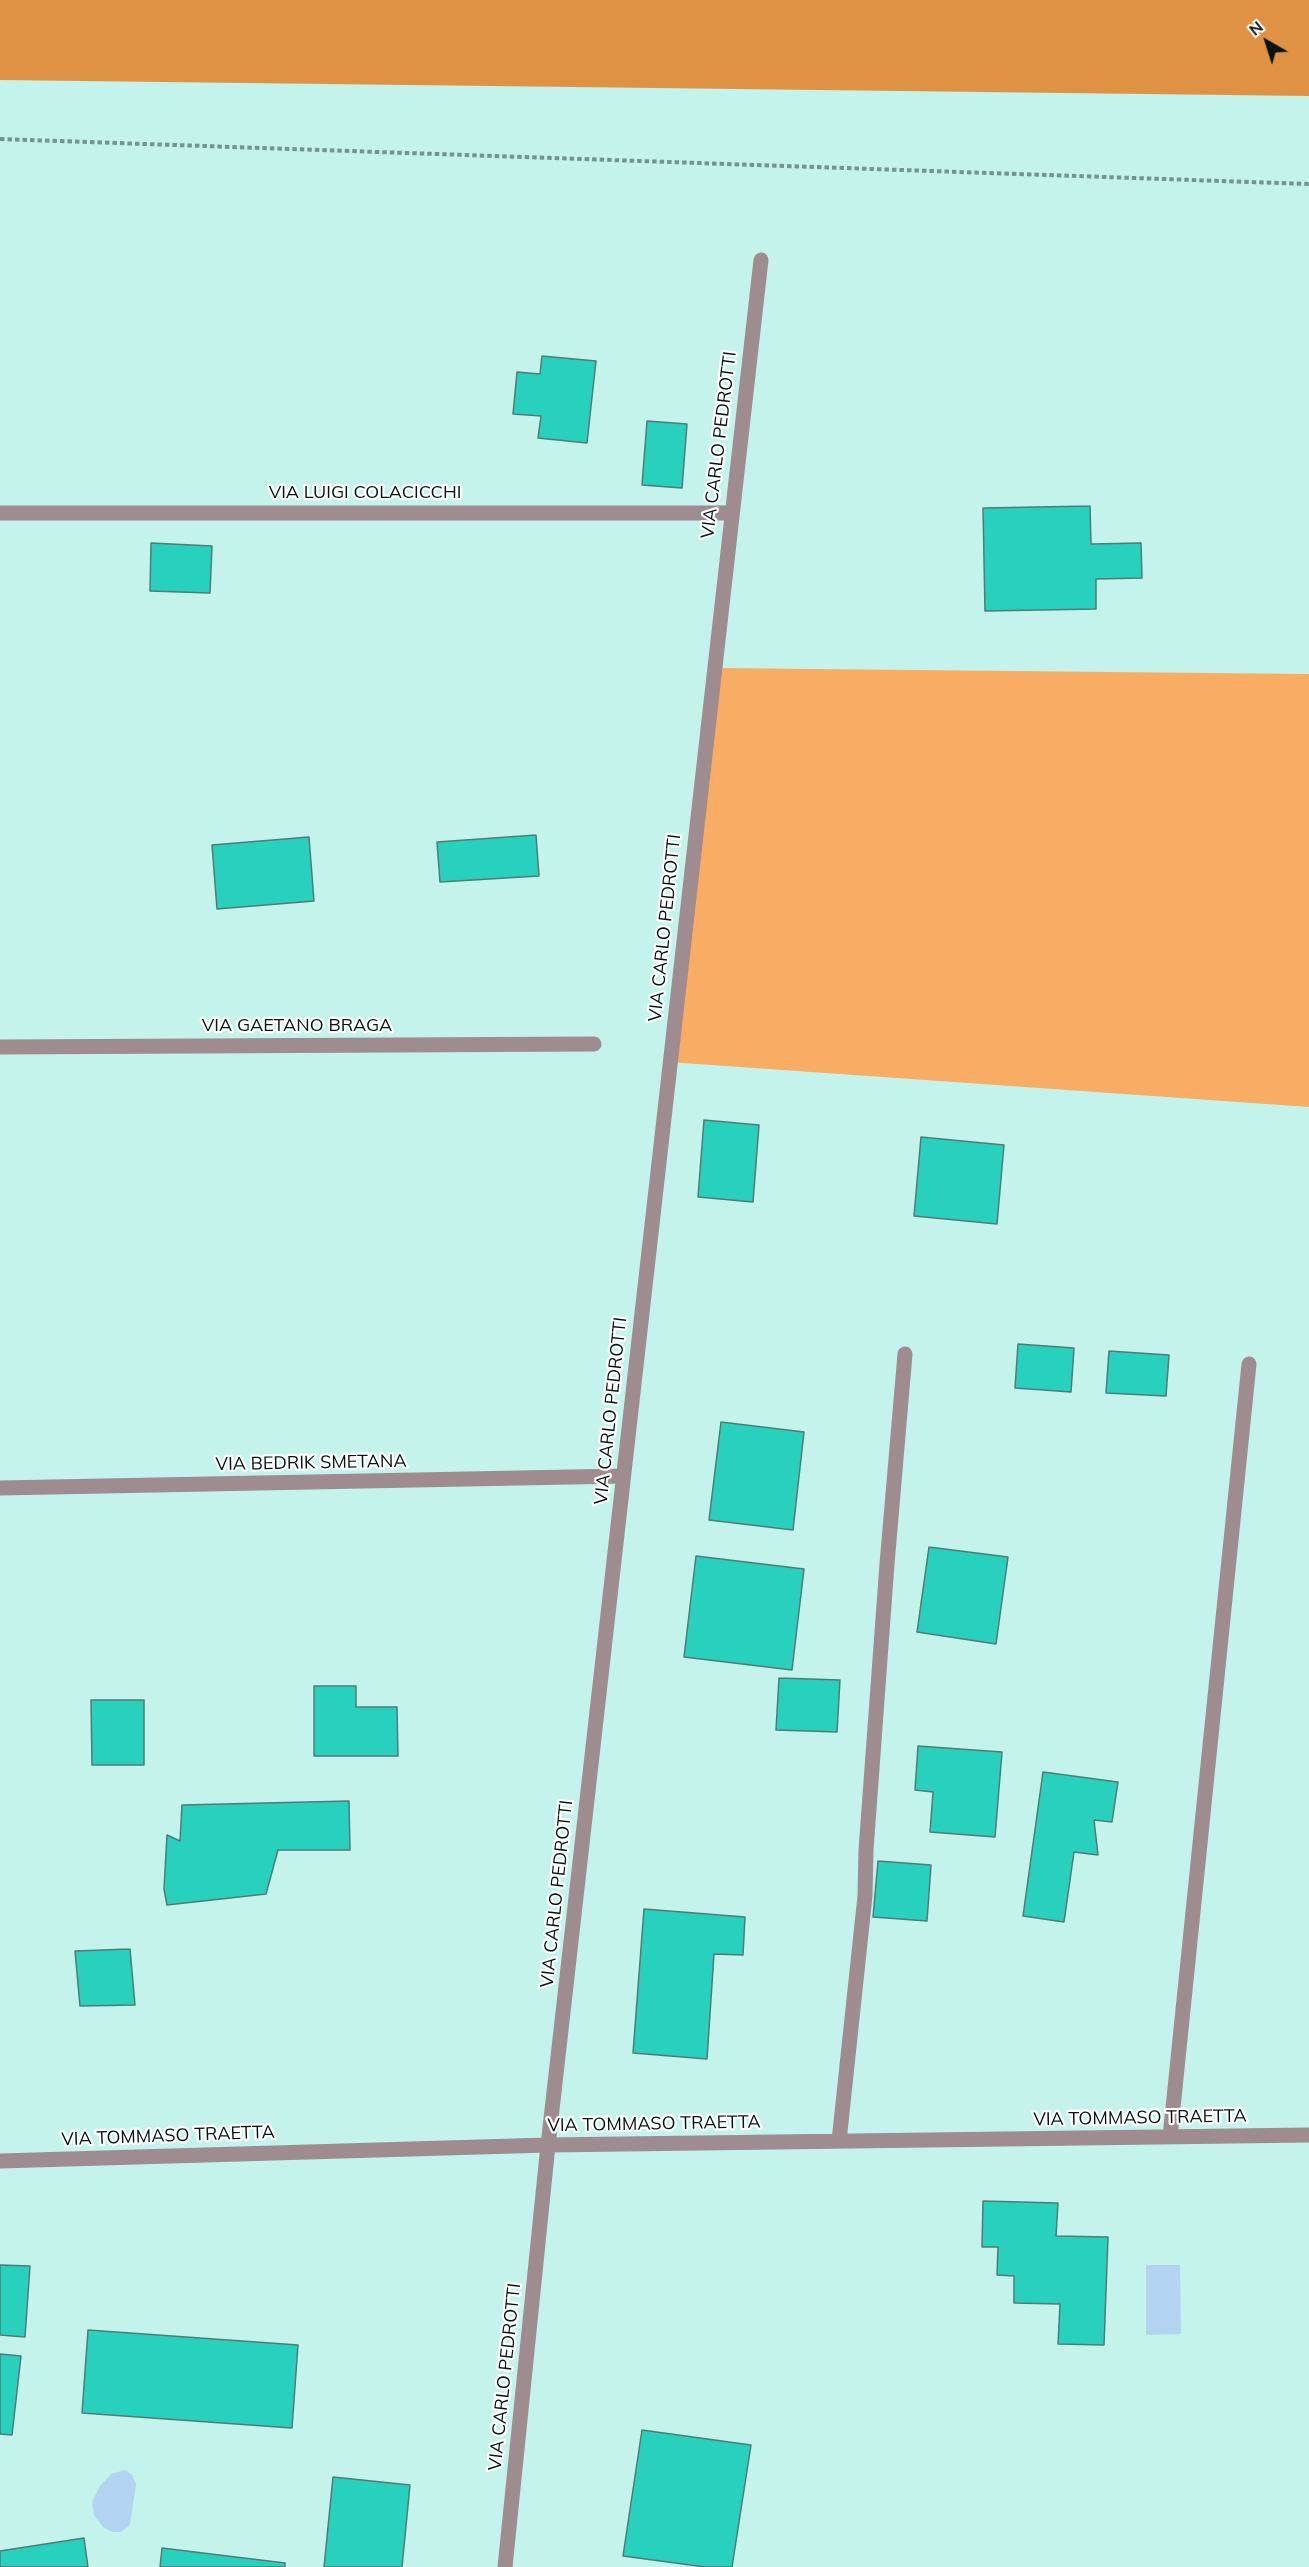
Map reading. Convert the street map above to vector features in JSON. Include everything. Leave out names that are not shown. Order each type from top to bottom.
[{"type":"street","name":"VIA CARLO PEDROTTI","points":[[505,2567],[548,2145],[761,260]]},
{"type":"street","name":"VIA LUIGI COLACICCHI","points":[[0,513],[731,513]]},
{"type":"street","name":"VIA GAETANO BRAGA","points":[[0,1047],[594,1044]]},
{"type":"street","points":[[839,2141],[865,1896],[866,1850],[886,1576],[905,1354]]},
{"type":"street","points":[[1170,2137],[1249,1364]]},
{"type":"street","name":"VIA BEDRIK SMETANA","points":[[0,1488],[623,1476]]},
{"type":"street","name":"VIA TOMMASO TRAETTA","points":[[0,2161],[548,2145],[1309,2135]]},
{"type":"path","points":[[0,140],[1309,184]]},
{"type":"shaded area","points":[[0,0],[1309,0],[1309,96],[0,80]]},
{"type":"shaded area","points":[[714,668],[1309,674],[1309,1107],[669,1062]]},
{"type":"water","points":[[1146,2265],[1180,2265],[1181,2334],[1146,2335]]},
{"type":"water","points":[[125,2470],[132,2475],[136,2484],[130,2525],[121,2532],[112,2532],[103,2527],[94,2515],[92,2502],[100,2486],[111,2474]]},
{"type":"building","points":[[542,356],[596,361],[587,443],[538,438],[541,416],[513,414],[517,372],[540,374]]},
{"type":"building","points":[[647,421],[687,424],[682,488],[642,485]]},
{"type":"building","points":[[1090,506],[1091,544],[1141,543],[1142,578],[1096,579],[1096,609],[985,611],[983,508]]},
{"type":"building","points":[[151,543],[212,546],[210,593],[150,591]]},
{"type":"building","points":[[536,835],[539,876],[440,882],[437,842]]},
{"type":"building","points":[[309,837],[314,901],[217,909],[212,845]]},
{"type":"building","points":[[704,1120],[759,1125],[753,1202],[698,1197]]},
{"type":"building","points":[[921,1137],[1004,1145],[997,1224],[914,1216]]},
{"type":"building","points":[[1018,1344],[1074,1348],[1071,1392],[1015,1388]]},
{"type":"building","points":[[1109,1351],[1169,1355],[1166,1396],[1106,1393]]},
{"type":"building","points":[[721,1422],[804,1432],[793,1530],[709,1520]]},
{"type":"building","points":[[929,1547],[1008,1557],[996,1644],[917,1632]]},
{"type":"building","points":[[696,1556],[804,1569],[792,1670],[684,1657]]},
{"type":"building","points":[[779,1678],[840,1680],[837,1732],[776,1730]]},
{"type":"building","points":[[314,1686],[356,1686],[356,1707],[397,1707],[398,1756],[314,1756]]},
{"type":"building","points":[[91,1700],[144,1700],[144,1765],[92,1765]]},
{"type":"building","points":[[918,1746],[1002,1752],[995,1837],[930,1832],[933,1792],[915,1790]]},
{"type":"building","points":[[1043,1772],[1118,1782],[1112,1822],[1094,1820],[1098,1855],[1074,1852],[1064,1922],[1023,1916]]},
{"type":"building","points":[[349,1801],[350,1850],[278,1850],[266,1894],[167,1905],[164,1889],[167,1835],[180,1841],[182,1805]]},
{"type":"building","points":[[878,1861],[931,1865],[927,1921],[873,1917]]},
{"type":"building","points":[[644,1909],[745,1917],[743,1955],[714,1954],[707,2059],[633,2053]]},
{"type":"building","points":[[130,1949],[135,2005],[80,2006],[75,1951]]},
{"type":"building","points":[[983,2201],[1058,2203],[1056,2236],[1108,2237],[1104,2345],[1058,2344],[1060,2304],[1014,2303],[1014,2276],[997,2275],[998,2247],[982,2247]]},
{"type":"building","points":[[0,2265],[30,2266],[25,2337],[0,2335]]},
{"type":"building","points":[[88,2330],[298,2345],[292,2428],[82,2413]]},
{"type":"building","points":[[0,2354],[21,2356],[12,2435],[0,2434]]},
{"type":"building","points":[[642,2430],[751,2445],[732,2567],[705,2567],[623,2556]]},
{"type":"building","points":[[333,2477],[410,2485],[402,2567],[324,2567]]},
{"type":"building","points":[[84,2538],[88,2567],[0,2567],[0,2551]]},
{"type":"building","points":[[162,2548],[285,2563],[285,2567],[160,2567]]}]
